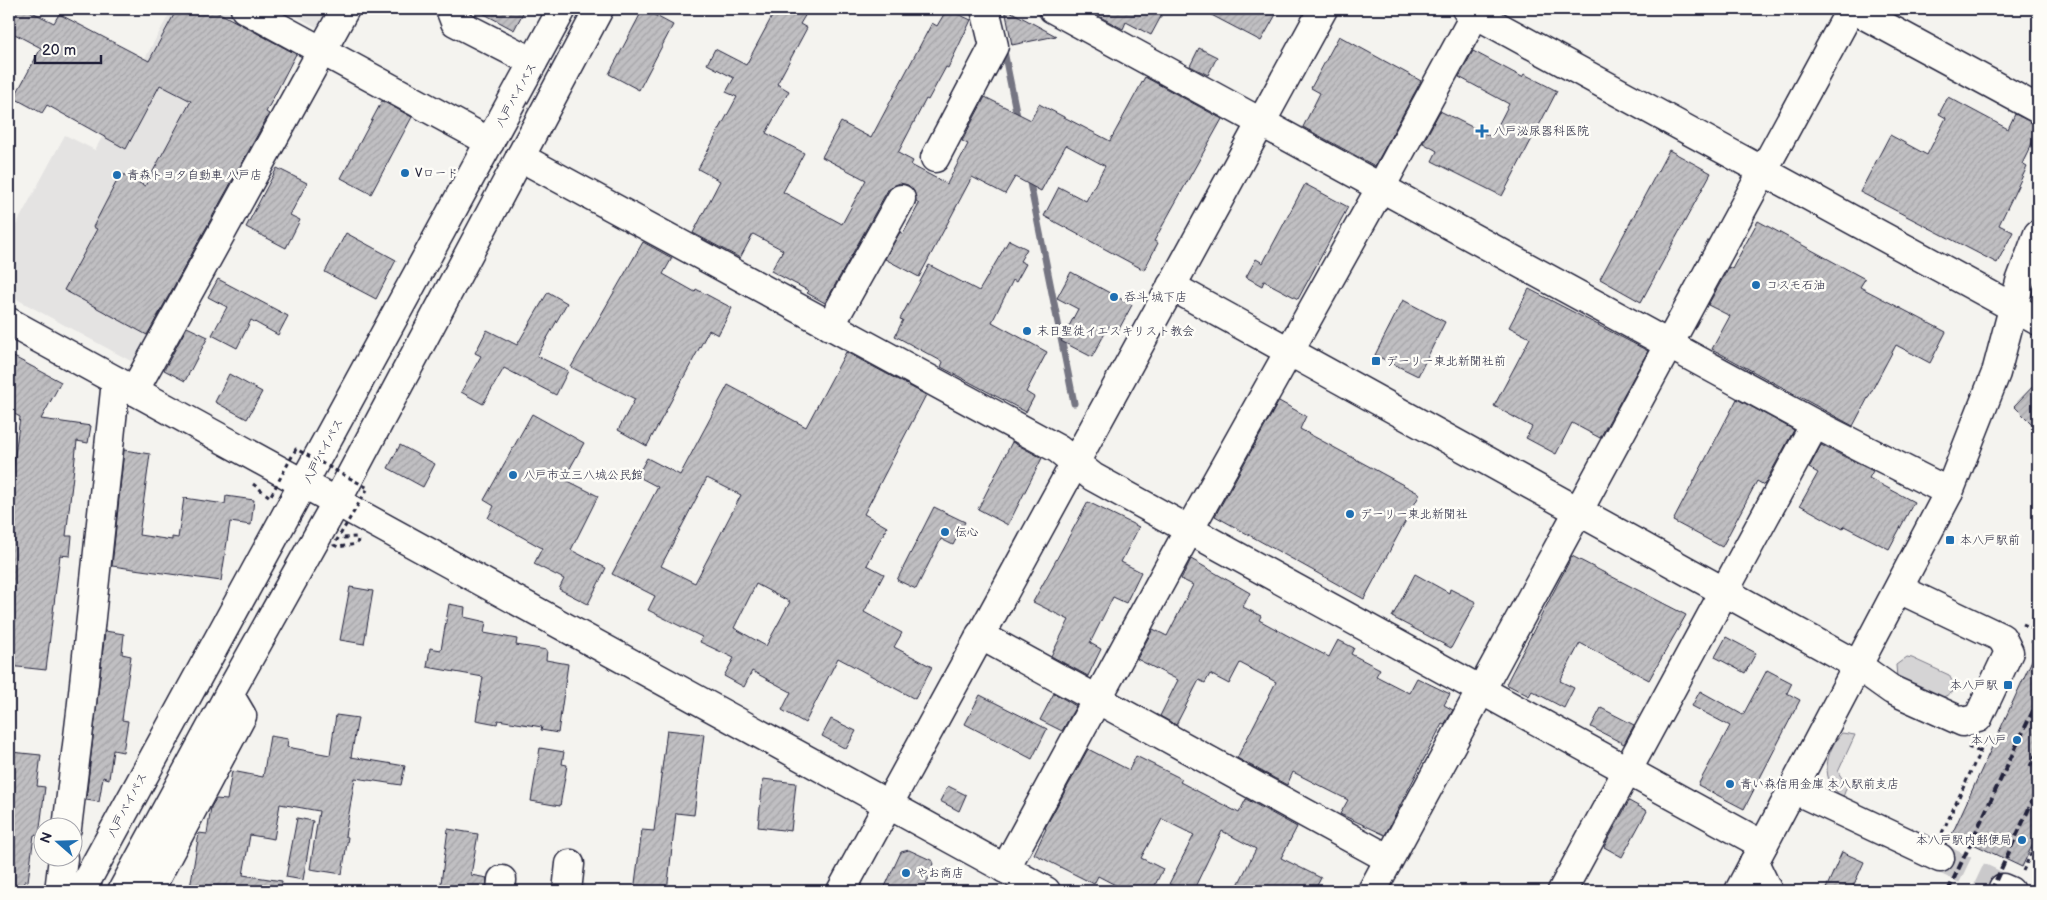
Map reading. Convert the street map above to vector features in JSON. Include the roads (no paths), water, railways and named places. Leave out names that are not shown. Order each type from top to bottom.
[{"type":"main road","points":[[244,9],[490,142]]},
{"type":"main road","points":[[68,818],[125,386],[345,9]]},
{"type":"main road","points":[[450,9],[455,22],[533,62]]},
{"type":"main road","points":[[463,9],[466,15],[492,41]]},
{"type":"main road","name":"八戸バイパス","points":[[81,891],[257,567],[304,486],[562,9]]},
{"type":"main road","points":[[122,891],[336,503],[599,9]]},
{"type":"main road","points":[[935,158],[994,46],[985,9]]},
{"type":"main road","points":[[1053,9],[1262,122],[1380,189],[1669,343],[1816,424],[1948,492]]},
{"type":"main road","points":[[841,891],[1074,462],[1324,9]]},
{"type":"main road","points":[[1372,891],[1852,9],[2038,109]]},
{"type":"main road","points":[[1005,869],[1189,530],[1380,189],[1473,10],[2038,321]]},
{"type":"main road","points":[[520,157],[1058,449],[1093,477],[1627,772],[1758,854],[1768,891]]},
{"type":"main road","points":[[830,326],[901,199]]},
{"type":"main road","points":[[1738,891],[1899,589],[1948,492],[1996,373],[2020,282],[2038,234]]},
{"type":"main road","points":[[1172,286],[1857,665],[1892,690],[1963,722],[1978,718],[2009,652],[2002,638],[1899,589]]},
{"type":"main road","points":[[9,322],[304,486],[1046,891]]},
{"type":"main road","points":[[1562,891],[1816,424]]},
{"type":"main road","points":[[980,635],[1389,859]]},
{"type":"main road","points":[[149,891],[242,716],[229,694]]},
{"type":"main road","points":[[1793,790],[1940,847]]},
{"type":"main road","points":[[567,891],[570,864]]},
{"type":"main road","points":[[59,891],[62,868]]},
{"type":"waterway","points":[[1003,46],[1018,121]]},
{"type":"waterway","points":[[1029,178],[1074,403]]},
{"type":"tunnel","points":[[1940,858],[2003,888]]},
{"type":"railway","points":[[1948,891],[2038,700]]},
{"type":"railway","points":[[1991,891],[2038,789]]},
{"type":"place","name":"八戸泌尿器科医院","points":[[1482,131]]},
{"type":"place","name":"Vロード","points":[[405,173]]},
{"type":"place","name":"青森トヨタ自動車 八戸店","points":[[117,175]]},
{"type":"place","name":"コスモ石油","points":[[1756,285]]},
{"type":"place","name":"呑斗 城下店","points":[[1114,297]]},
{"type":"place","name":"末日聖徒イエスキリスト教会","points":[[1027,331]]},
{"type":"place","name":"デーリー東北新聞社前","points":[[1376,361]]},
{"type":"place","name":"八戸市立三八城公民館","points":[[513,475]]},
{"type":"place","name":"デーリー東北新聞社","points":[[1350,514]]},
{"type":"place","name":"伝心","points":[[945,532]]},
{"type":"place","name":"本八戸駅前","points":[[1950,540]]},
{"type":"place","name":"本八戸駅","points":[[2008,685]]},
{"type":"place","name":"本八戸","points":[[2017,740]]},
{"type":"place","name":"青い森信用金庫 本八駅前支店","points":[[1730,784]]},
{"type":"place","name":"本八戸駅内郵便局","points":[[2022,840]]},
{"type":"place","name":"やお商店","points":[[906,873]]}]
